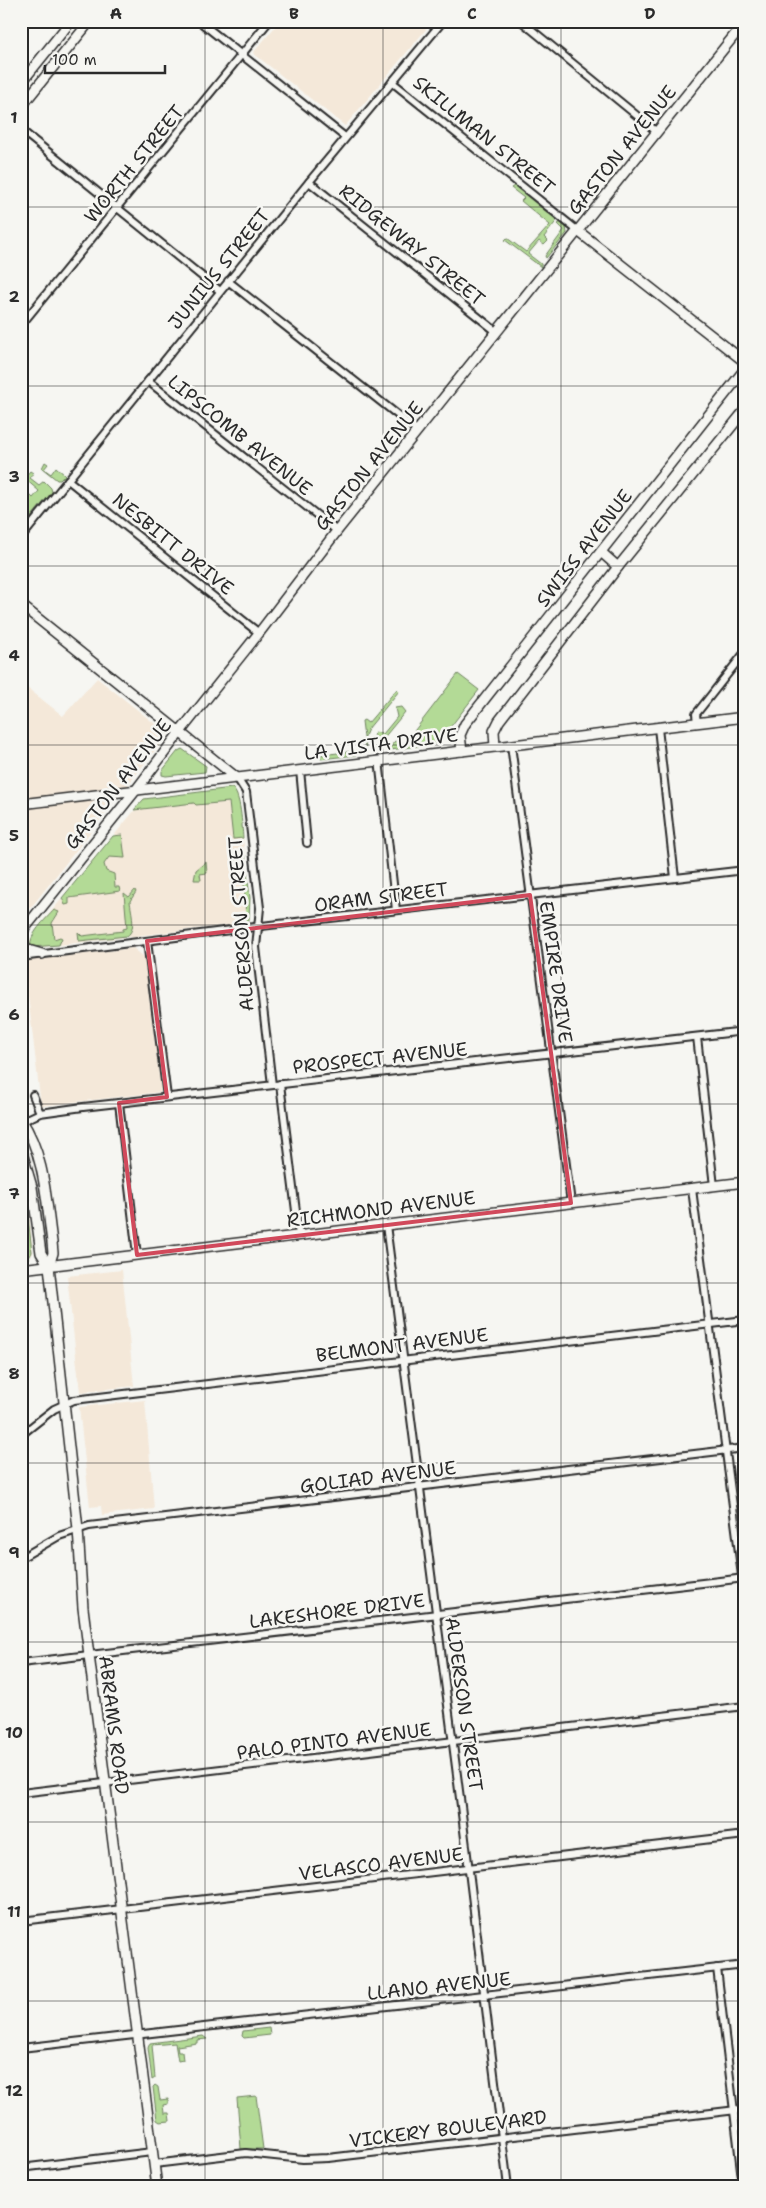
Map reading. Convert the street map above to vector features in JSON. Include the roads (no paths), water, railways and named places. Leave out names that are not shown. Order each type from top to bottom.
[{"type":"street","points":[[21,83],[72,21]]},
{"type":"street","points":[[21,108],[90,21]]},
{"type":"street","points":[[199,21],[345,138]]},
{"type":"street","name":"WORTH STREET","points":[[21,325],[269,21]]},
{"type":"street","name":"JUNIUS STREET","points":[[21,538],[228,281],[443,21]]},
{"type":"street","points":[[521,21],[657,132]]},
{"type":"street","name":"GASTON AVENUE","points":[[21,933],[136,790],[337,532],[743,23]]},
{"type":"street","name":"SKILLMAN STREET","points":[[392,82],[578,232],[745,362]]},
{"type":"street","points":[[21,130],[220,291]]},
{"type":"street","name":"RIDGEWAY STREET","points":[[309,182],[497,332]]},
{"type":"street","points":[[228,281],[418,431]]},
{"type":"street","name":"SWISS AVENUE","points":[[462,751],[460,735],[465,724],[745,369]]},
{"type":"street","name":"LIPSCOMB AVENUE","points":[[148,381],[337,532]]},
{"type":"street","name":"SWISS AVENUE","points":[[495,747],[494,731],[499,721],[618,567],[745,410]]},
{"type":"street","name":"NESBITT DRIVE","points":[[68,480],[260,632]]},
{"type":"street","points":[[601,552],[618,567]]},
{"type":"street","name":"ALDERSON STREET","points":[[21,605],[237,778],[246,792],[260,908],[256,947],[272,1085]]},
{"type":"street","points":[[697,723],[696,714],[745,652]]},
{"type":"street","name":"LA VISTA DRIVE","points":[[21,804],[745,717]]},
{"type":"street","points":[[658,728],[674,878]]},
{"type":"street","name":"EMPIRE DRIVE","points":[[512,745],[571,1203]]},
{"type":"street","points":[[379,760],[396,910]]},
{"type":"street","points":[[300,770],[307,843]]},
{"type":"street","name":"ORAM STREET","points":[[21,957],[258,926],[745,870]]},
{"type":"street","points":[[21,921],[32,918]]},
{"type":"street","points":[[147,941],[167,1097]]},
{"type":"street","points":[[21,942],[25,950],[42,954]]},
{"type":"street","name":"PROSPECT AVENUE","points":[[22,1121],[40,1113],[167,1097],[745,1031]]},
{"type":"street","points":[[697,1037],[714,1186]]},
{"type":"street","points":[[280,1084],[299,1235]]},
{"type":"street","points":[[33,1095],[40,1113]]},
{"type":"street","points":[[119,1103],[137,1255]]},
{"type":"street","name":"ABRAMS ROAD","points":[[22,1121],[42,1169],[53,1253],[49,1266],[78,1529],[80,1571],[89,1655],[157,2187]]},
{"type":"street","name":"ABRAMS ROAD","points":[[21,1149],[32,1187],[41,1253],[49,1266]]},
{"type":"street","name":"RICHMOND AVENUE","points":[[21,1269],[745,1182]]},
{"type":"street","points":[[692,1189],[744,1578],[745,1599]]},
{"type":"street","name":"ALDERSON STREET","points":[[386,1225],[508,2187]]},
{"type":"street","name":"BELMONT AVENUE","points":[[64,1404],[74,1400],[138,1392],[745,1320]]},
{"type":"street","points":[[21,1435],[64,1404]]},
{"type":"street","name":"GOLIAD AVENUE","points":[[21,1558],[59,1536],[89,1526],[745,1448]]},
{"type":"street","name":"LAKESHORE DRIVE","points":[[21,1663],[744,1578]]},
{"type":"street","name":"PALO PINTO AVENUE","points":[[21,1793],[745,1706]]},
{"type":"street","name":"VELASCO AVENUE","points":[[21,1922],[745,1835]]},
{"type":"street","name":"LLANO AVENUE","points":[[21,2048],[745,1965]]},
{"type":"street","points":[[717,1968],[743,2187]]},
{"type":"street","name":"VICKERY BOULEVARD","points":[[154,2164],[246,2153],[294,2158],[328,2158],[745,2109]]},
{"type":"street","points":[[21,2168],[152,2152]]}]
